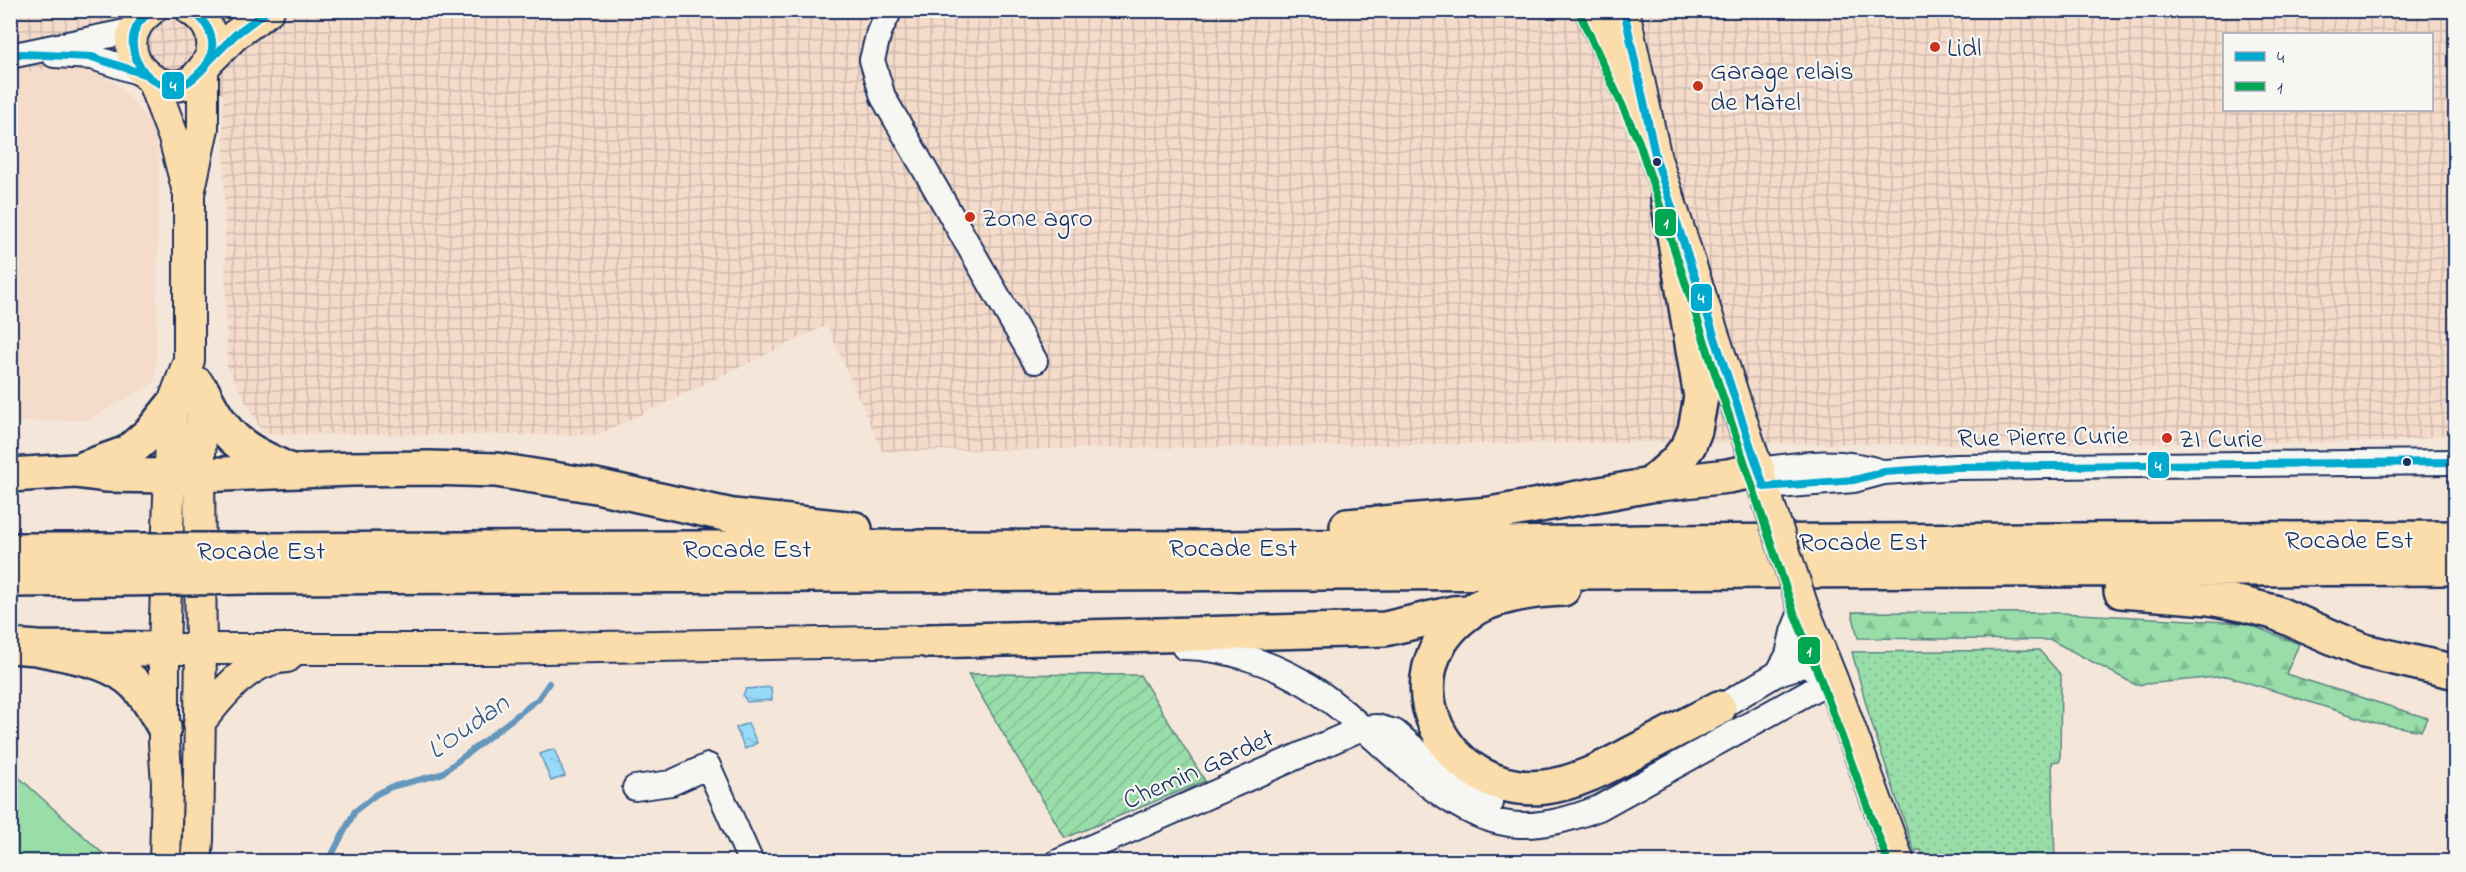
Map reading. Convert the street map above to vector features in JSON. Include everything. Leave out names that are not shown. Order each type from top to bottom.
[{"type":"highway","points":[[1650,485],[1677,461],[1689,445],[1695,430],[1701,397],[1668,199]]},
{"type":"highway","points":[[203,392],[227,434],[246,450],[292,472]]},
{"type":"highway","points":[[75,471],[127,453],[151,432],[172,406]]},
{"type":"highway","points":[[10,475],[75,471],[106,475],[184,476],[429,468],[496,470],[596,486],[733,516],[837,549],[911,551]]},
{"type":"highway","points":[[1225,548],[1250,533],[1490,514],[1650,485],[1728,476],[1761,479]]},
{"type":"highway","name":"Rocade Est","points":[[911,551],[976,547],[1225,548],[1659,542],[2456,538]]},
{"type":"highway","name":"Rocade Est","points":[[10,580],[116,565],[837,549],[1678,572],[2029,572],[2456,568]]},
{"type":"highway","name":"Rocade Est","points":[[10,550],[116,565]]},
{"type":"highway","points":[[1678,572],[1644,586],[1544,590],[1517,595],[1486,604],[1469,612],[1439,643],[1430,664],[1427,687],[1429,708],[1436,727],[1450,748],[1466,765],[1482,777],[1503,785],[1523,787],[1563,784],[1615,762],[1719,708]]},
{"type":"highway","points":[[2029,572],[2074,588],[2209,598],[2242,604],[2274,612],[2364,651],[2451,672]]},
{"type":"highway","points":[[929,641],[1385,629],[1453,613],[1469,612]]},
{"type":"highway","points":[[24,647],[164,649]]},
{"type":"highway","points":[[24,647],[91,660],[121,672],[136,685],[164,727]]},
{"type":"main road","points":[[191,10],[199,15],[207,26],[212,39],[206,65],[203,128],[189,194],[189,360],[172,406],[184,476],[201,649],[196,861]]},
{"type":"main road","points":[[148,77],[165,85],[188,82],[199,75],[235,35],[269,10]]},
{"type":"main road","points":[[1590,10],[1649,138]]},
{"type":"main road","points":[[1624,10],[1649,138],[1668,199],[1803,608],[1831,676],[1899,861]]},
{"type":"main road","points":[[143,20],[132,50],[135,61],[148,77],[174,138],[189,194]]},
{"type":"main road","points":[[165,861],[167,783],[164,649],[184,476],[203,392],[189,360]]},
{"type":"main road","points":[[164,649],[423,649],[929,641]]},
{"type":"main road","points":[[199,723],[217,700],[244,674],[256,665],[276,658],[423,649]]},
{"type":"street","points":[[890,10],[879,32],[872,60],[883,97],[1035,361]]},
{"type":"street","points":[[16,55],[73,41],[112,36],[143,20]]},
{"type":"street","points":[[16,55],[92,57],[148,77]]},
{"type":"street","name":"Rue Pierre Curie","points":[[1761,479],[1806,463],[1856,464],[1884,472],[1956,467],[2456,462]]},
{"type":"street","points":[[1778,673],[1788,655],[1793,632],[1803,608]]},
{"type":"street","points":[[929,641],[1204,648],[1221,651],[1271,667],[1302,681],[1453,802],[1485,818],[1517,825],[1541,825],[1576,817],[1599,808],[1831,676]]},
{"type":"street","points":[[1362,728],[1377,727],[1395,732],[1473,796],[1505,807],[1535,810],[1562,806],[1592,796],[1660,758],[1690,737],[1719,708],[1778,673],[1803,665],[1831,676]]},
{"type":"street","name":"Chemin Gardet","points":[[1059,861],[1362,728]]},
{"type":"street","points":[[635,788],[671,783],[708,766],[751,861]]},
{"type":"shaded area","points":[[10,11],[2455,11],[2455,434],[2392,442],[1957,445],[1646,442],[882,451],[827,325],[598,435],[263,434],[227,366],[223,94],[69,66],[11,74]]},
{"type":"shaded area","points":[[69,66],[93,70],[117,85],[149,121],[159,155],[156,382],[88,420],[11,422],[10,74]]},
{"type":"green space","points":[[1852,612],[2061,613],[2245,623],[2299,644],[2286,674],[2427,718],[2421,731],[2376,723],[2227,676],[2136,685],[2051,640],[1858,638]]},
{"type":"green space","points":[[2039,650],[2061,675],[2060,761],[2052,762],[2055,861],[1925,861],[1921,850],[1914,851],[1869,715],[1852,652]]},
{"type":"green space","points":[[968,674],[1140,675],[1205,781],[1065,838]]},
{"type":"green space","points":[[10,771],[12,771],[111,861],[11,861]]},
{"type":"water","points":[[771,687],[772,700],[747,702],[743,696],[746,689]]},
{"type":"water","points":[[748,723],[757,743],[745,749],[736,728]]},
{"type":"water","points":[[554,749],[565,776],[551,781],[540,754]]},
{"type":"waterway","name":"L'Oudan","points":[[328,862],[355,811],[377,794],[391,787],[441,774],[538,699],[549,683]]},
{"type":"transit line","name":"4","points":[[151,10],[136,28],[133,40],[134,51],[145,73],[164,85],[176,86],[195,77],[206,65],[211,53],[210,32],[192,10]]},
{"type":"transit line","name":"4","points":[[208,62],[235,35],[268,10]]},
{"type":"transit line","name":"4","points":[[1624,10],[1656,159],[1764,487],[1854,480],[1884,472],[1956,467],[2456,462]]},
{"type":"transit line","name":"1","points":[[1580,14],[1639,142],[1793,610],[1888,862]]},
{"type":"transit line","name":"4","points":[[10,56],[22,54],[92,57],[144,74]]},
{"type":"place","name":"Lidl","points":[[1935,47]]},
{"type":"place","name":"Garage relais de Matel","points":[[1698,86]]},
{"type":"place","name":"Zone agro","points":[[970,217]]},
{"type":"place","name":"ZI Curie","points":[[2167,438]]}]
